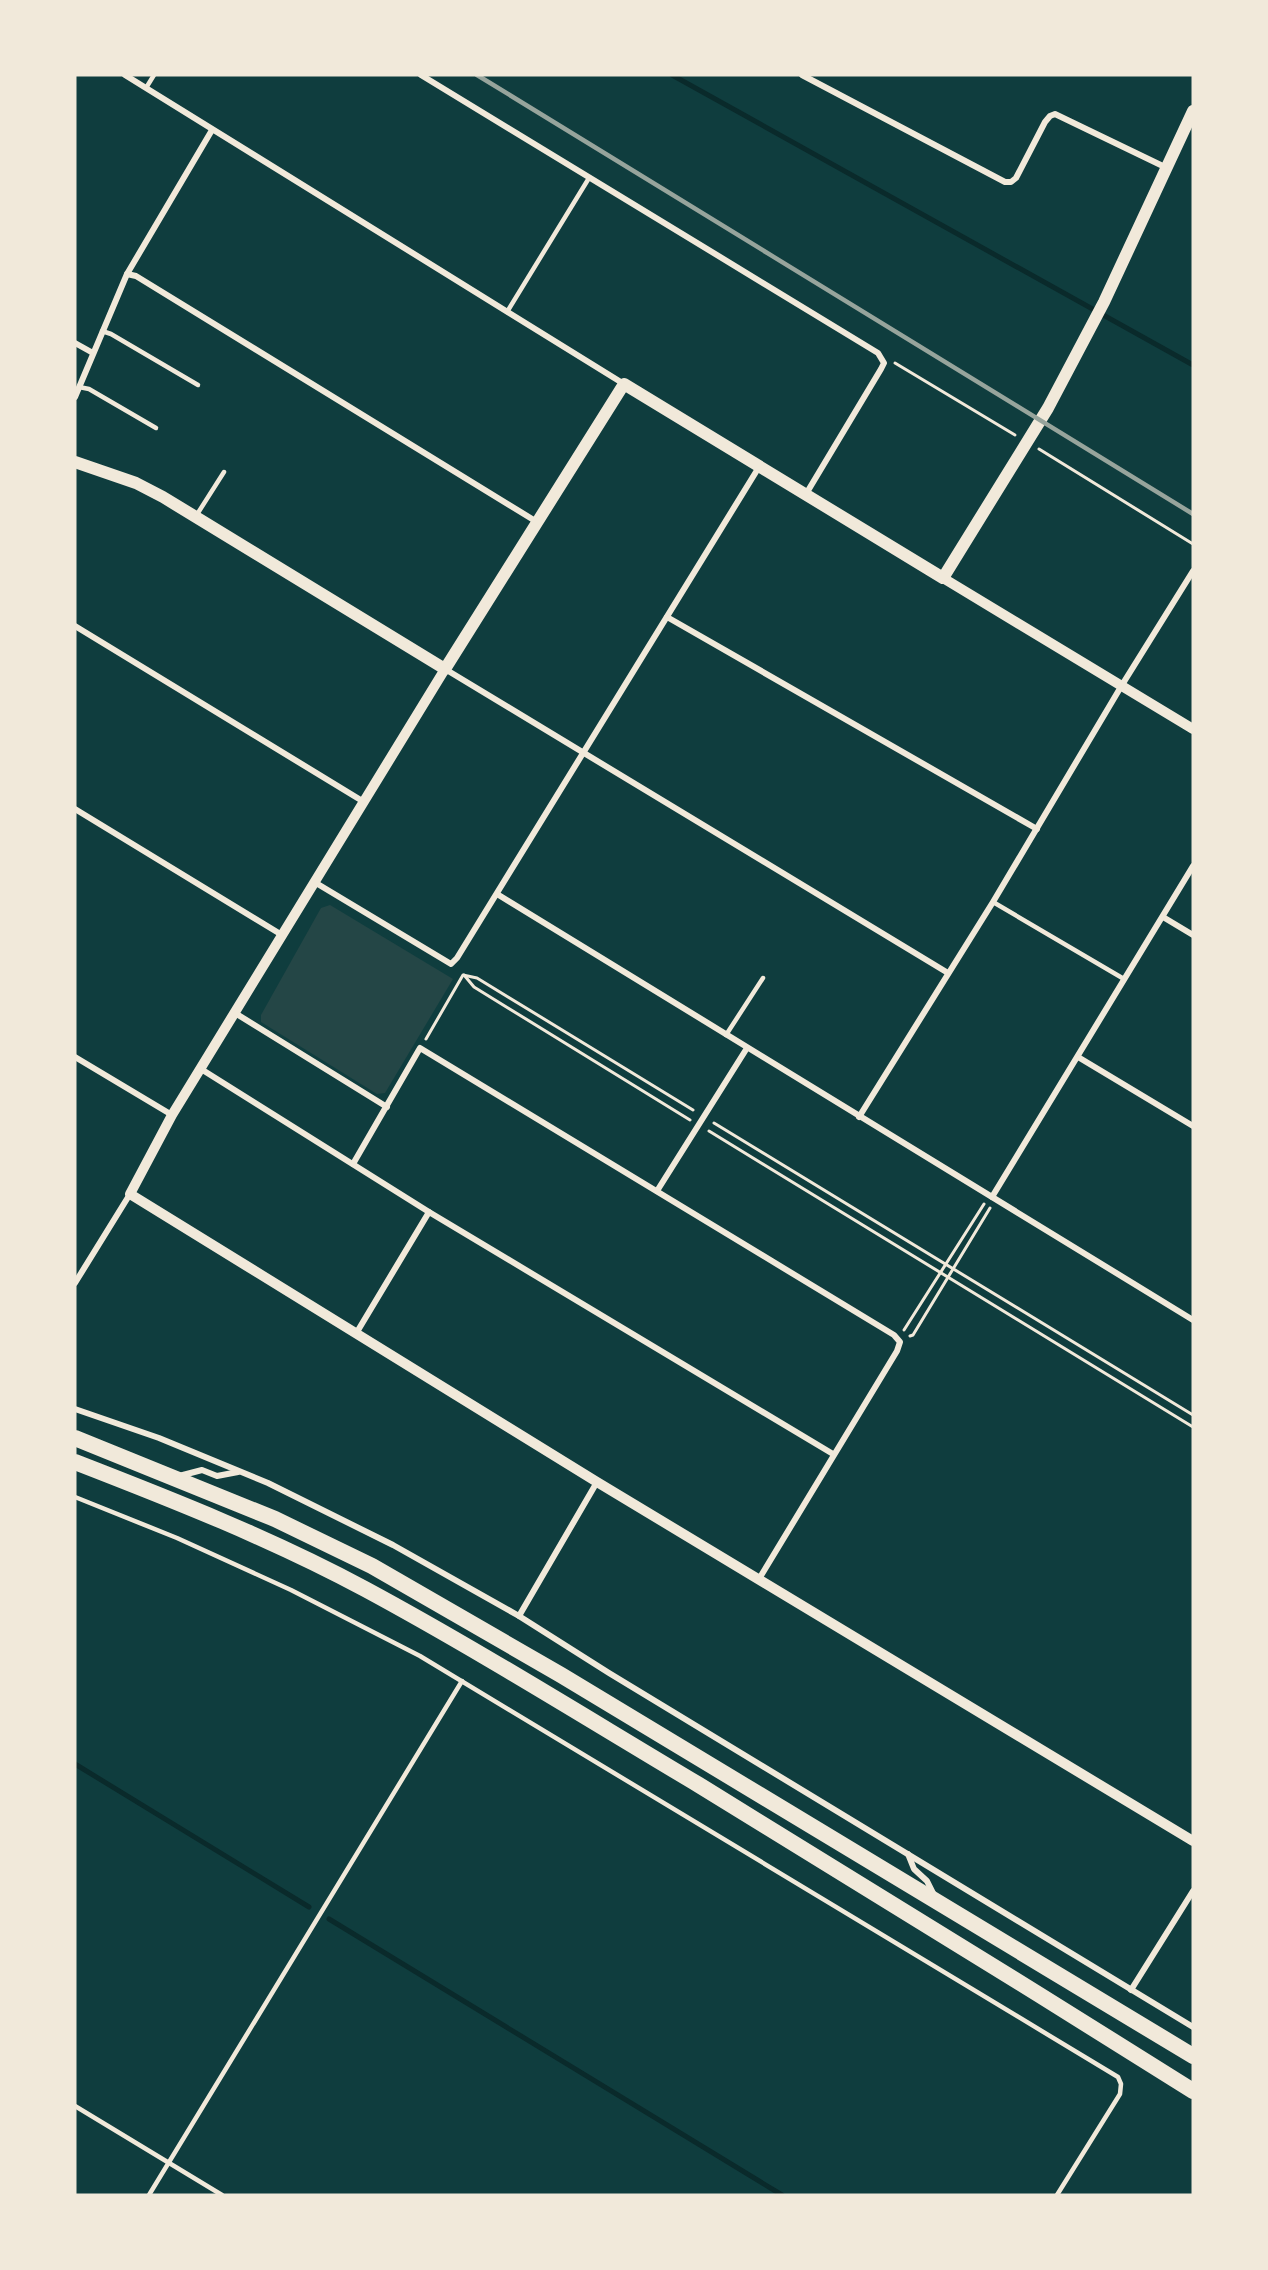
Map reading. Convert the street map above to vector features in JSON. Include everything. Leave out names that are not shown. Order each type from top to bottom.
[{"type":"highway","points":[[75,1438],[275,1519],[372,1566],[571,1681],[1193,2056]]},
{"type":"highway","points":[[75,1462],[168,1498],[266,1540],[362,1588],[458,1641],[923,1921],[1193,2091]]},
{"type":"main road","points":[[75,462],[136,483],[196,516],[445,669],[624,384],[943,578],[1044,415],[1104,302],[1192,115]]},
{"type":"street","points":[[125,75],[624,384]]},
{"type":"street","points":[[421,75],[878,353],[884,363],[881,369],[806,494]]},
{"type":"street","points":[[802,75],[1005,182],[1011,182],[1016,178],[1045,122],[1055,114],[1167,168]]},
{"type":"street","points":[[75,397],[127,273],[212,130]]},
{"type":"street","points":[[127,273],[136,276],[537,522]]},
{"type":"street","points":[[75,344],[93,353]]},
{"type":"street","points":[[316,883],[452,964],[585,753],[759,467]]},
{"type":"street","points":[[859,1117],[993,903],[1122,685],[1193,571]]},
{"type":"street","points":[[943,578],[1193,729]]},
{"type":"street","points":[[667,617],[1037,829]]},
{"type":"street","points":[[75,626],[365,802]]},
{"type":"street","points":[[75,1283],[130,1194],[172,1115],[445,669],[948,973]]},
{"type":"street","points":[[75,808],[282,935]]},
{"type":"street","points":[[992,1197],[1193,866]]},
{"type":"street","points":[[496,894],[1193,1320]]},
{"type":"street","points":[[1163,917],[1193,935]]},
{"type":"street","points":[[235,1013],[387,1107]]},
{"type":"street","points":[[353,1164],[420,1048],[894,1335],[900,1342],[897,1351],[759,1579]]},
{"type":"street","points":[[657,1191],[747,1048]]},
{"type":"street","points":[[75,1057],[172,1115]]},
{"type":"street","points":[[1078,1057],[1193,1126]]},
{"type":"street","points":[[201,1070],[429,1212],[833,1454]]},
{"type":"street","points":[[130,1194],[597,1482],[1193,1841]]},
{"type":"street","points":[[357,1332],[429,1212]]},
{"type":"street","points":[[75,1409],[159,1438],[240,1471],[393,1545],[519,1616],[609,1673],[1193,2027]]},
{"type":"street","points":[[175,1477],[202,1470],[217,1476],[240,1471]]},
{"type":"street","points":[[519,1616],[597,1482]]},
{"type":"street","points":[[908,1854],[914,1869],[927,1881],[936,1900]]},
{"type":"street","points":[[1131,1990],[1193,1891]]},
{"type":"lane","points":[[146,88],[154,75]]},
{"type":"lane","points":[[507,312],[589,178]]},
{"type":"lane","points":[[102,331],[198,385]]},
{"type":"lane","points":[[79,387],[89,389],[156,428]]},
{"type":"lane","points":[[196,516],[224,472]]},
{"type":"lane","points":[[993,903],[1124,979]]},
{"type":"lane","points":[[726,1035],[763,978]]},
{"type":"lane","points":[[75,1497],[177,1538],[291,1590],[420,1656],[1118,2078],[1121,2084],[1120,2094],[1057,2195]]},
{"type":"lane","points":[[149,2195],[462,1681]]},
{"type":"lane","points":[[75,2106],[222,2195]]},
{"type":"path","points":[[452,964],[474,987],[1193,1427]]},
{"type":"path","points":[[420,1048],[464,975]]},
{"type":"path","points":[[464,975],[477,978],[1193,1415]]},
{"type":"path","points":[[900,1342],[905,1328],[980,1208],[992,1197]]},
{"type":"path","points":[[900,1342],[913,1335],[989,1212],[992,1197]]},
{"type":"shaded area","points":[[330,905],[453,979],[385,1093],[377,1094],[261,1022],[261,1015],[321,908]]},
{"type":"waterway","points":[[672,75],[1193,365]]},
{"type":"waterway","points":[[75,1764],[309,1907]]},
{"type":"waterway","points":[[329,1919],[782,2195]]},
{"type":"railway","points":[[477,75],[1193,514]]}]
